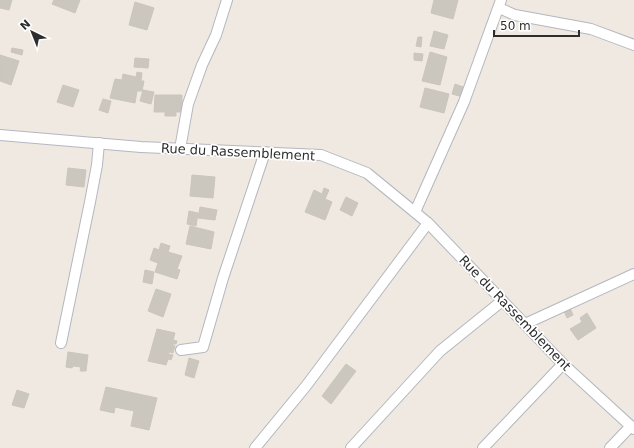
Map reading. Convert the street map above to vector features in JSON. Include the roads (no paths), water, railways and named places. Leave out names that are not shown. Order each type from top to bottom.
[{"type":"street","points":[[180,149],[188,104],[202,65],[216,35],[227,0]]},
{"type":"street","points":[[415,212],[464,102],[500,4],[515,16],[591,29],[634,45]]},
{"type":"street","name":"Rue du Rassemblement","points":[[0,135],[141,147],[321,155],[367,173],[428,223],[563,364],[632,428]]},
{"type":"street","points":[[61,343],[97,165],[99,143]]},
{"type":"street","points":[[181,350],[203,347],[265,152]]},
{"type":"street","points":[[255,448],[306,386],[428,223]]},
{"type":"street","points":[[525,324],[634,274]]},
{"type":"street","points":[[351,448],[440,352],[502,301]]},
{"type":"street","points":[[484,448],[563,364]]},
{"type":"street","points":[[610,448],[632,428]]}]
